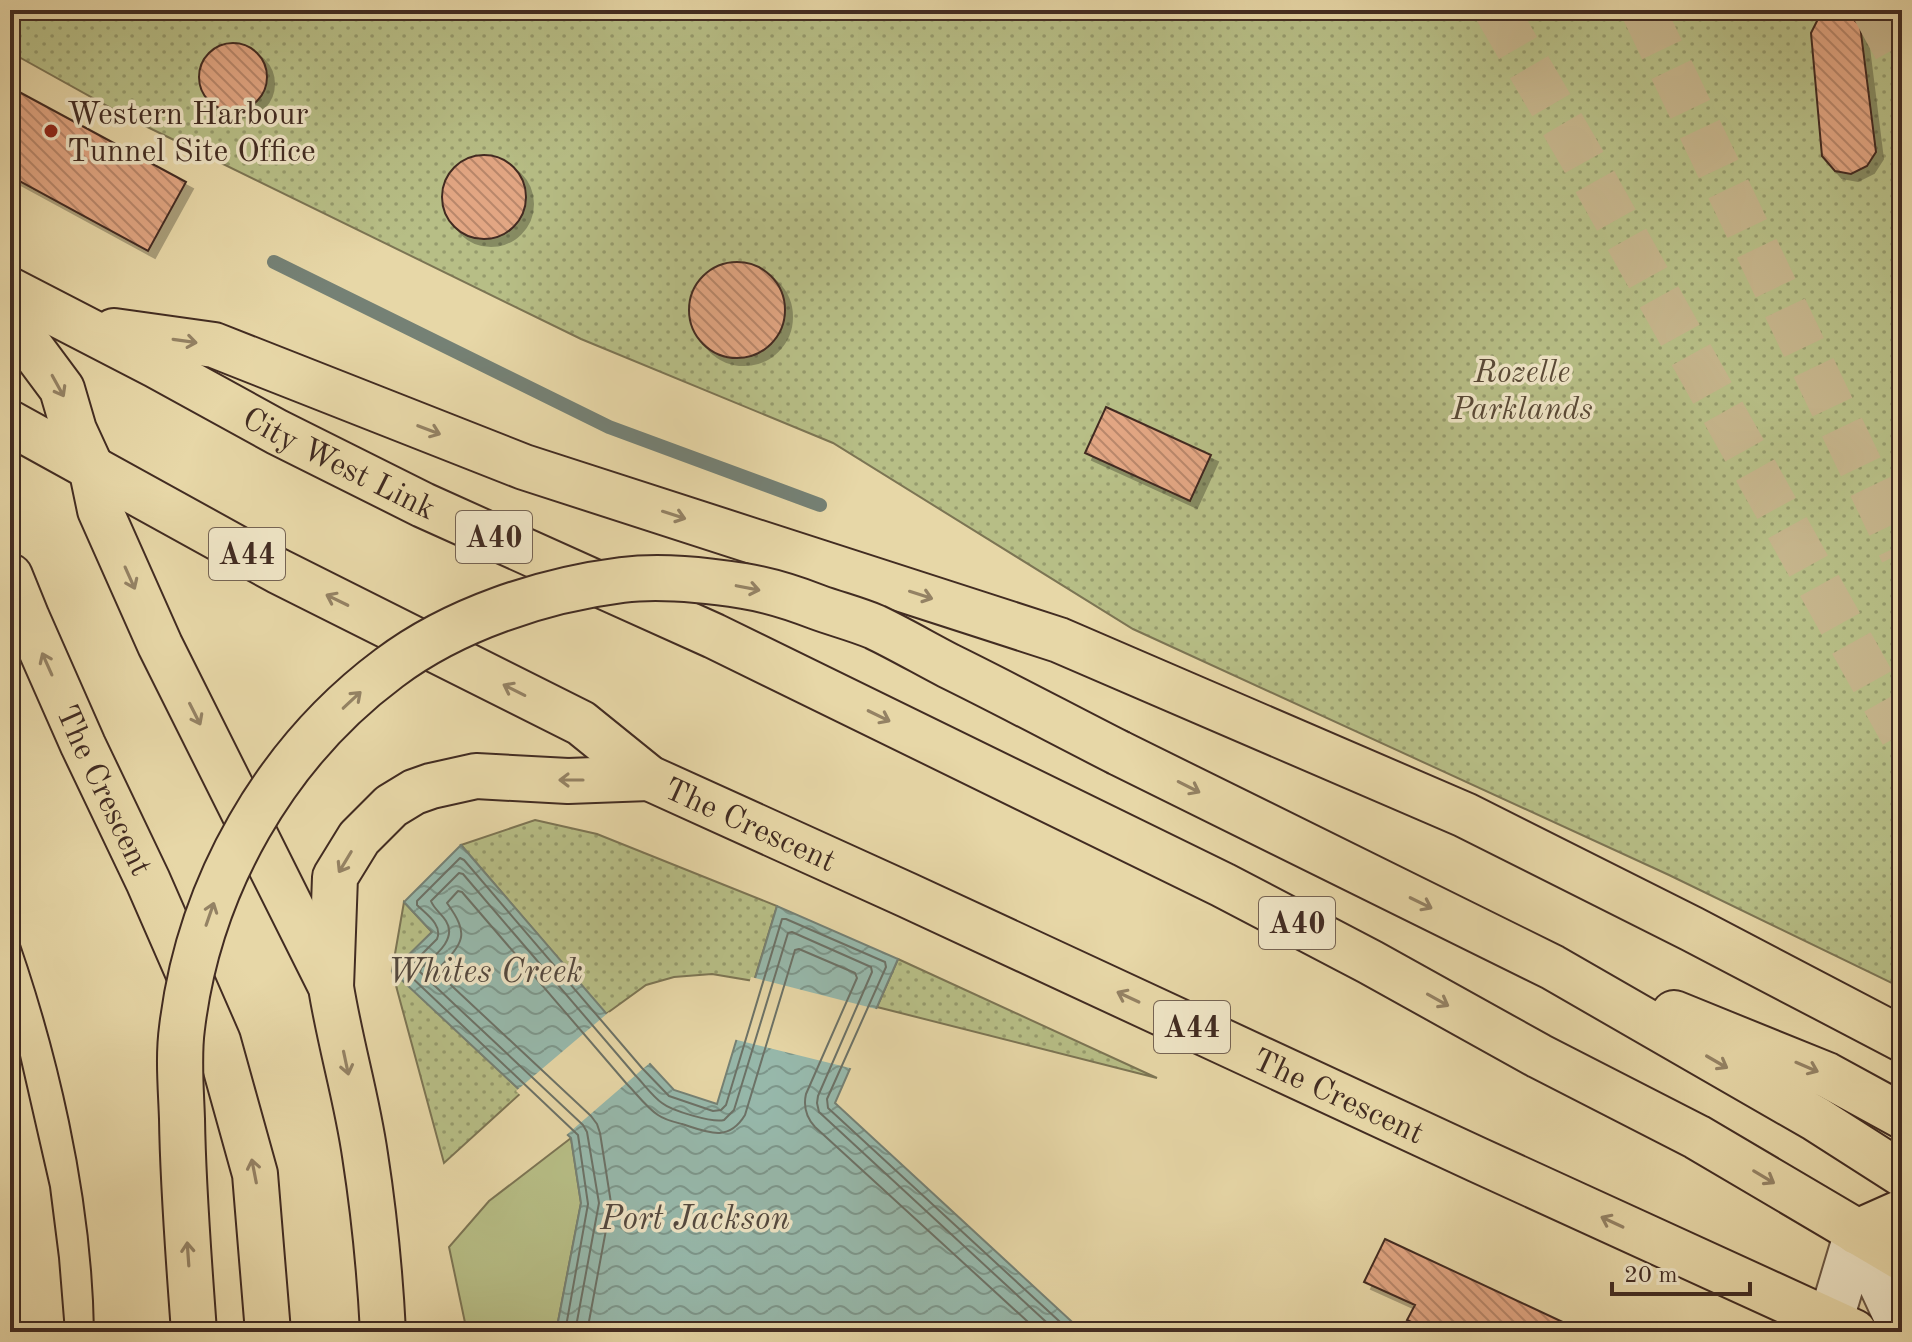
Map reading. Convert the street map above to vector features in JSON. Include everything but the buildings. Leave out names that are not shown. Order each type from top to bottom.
[{"type":"main road","name":"City West Link","points":[[10,290],[277,432],[423,505],[714,636],[1223,885],[1539,1056],[1697,1137],[1857,1232]]},
{"type":"main road","points":[[10,319],[62,389],[74,430],[91,467],[100,510],[160,645],[331,987]]},
{"type":"main road","points":[[80,326],[214,345],[524,467],[1059,640],[1465,815],[1902,1039]]},
{"type":"main road","name":"A44","points":[[10,423],[278,571],[581,723],[649,778]]},
{"type":"main road","name":"The Crescent","points":[[10,576],[218,1041],[255,1174],[268,1332]]},
{"type":"main road","points":[[194,1332],[183,1178],[181,1030],[194,960],[224,873],[250,824],[279,779],[314,736],[390,667],[437,637],[487,615],[566,590],[625,580],[664,578],[746,586],[793,598],[874,627],[1119,753],[1552,967],[1816,1119],[1902,1174]]},
{"type":"main road","points":[[383,1332],[365,1154],[331,987],[335,877],[359,838],[391,806],[431,786],[476,776],[568,781],[649,778]]},
{"type":"main road","name":"The Crescent","points":[[649,778],[1839,1329]]},
{"type":"main road","points":[[1552,967],[1703,1023],[1827,1075],[1902,1116]]},
{"type":"main road","points":[[1857,1232],[1902,1212]]},
{"type":"main road","points":[[1857,1232],[1902,1258]]},
{"type":"street","points":[[1839,1329],[1857,1232]]},
{"type":"street","points":[[1857,1232],[1902,1329]]},
{"type":"green space","name":"Rozelle Parklands","points":[[10,10],[1902,10],[1902,988],[1669,875],[1133,629],[833,443],[581,339],[129,118],[10,52]]},
{"type":"green space","points":[[535,820],[597,834],[777,906],[754,981],[712,974],[674,977],[646,985],[606,1014],[461,845]]},
{"type":"green space","points":[[404,902],[432,932],[393,971],[522,1092],[444,1163],[392,971]]},
{"type":"green space","points":[[898,959],[1157,1078],[877,1007]]},
{"type":"green space","points":[[571,1138],[581,1203],[556,1332],[467,1332],[449,1247],[489,1201]]},
{"type":"water","name":"Port Jackson","points":[[461,845],[674,1090],[717,1104],[777,906],[898,959],[835,1103],[1083,1332],[556,1332],[581,1203],[571,1138],[392,971],[432,932],[404,902]]},
{"type":"pier","points":[[751,977],[880,1010],[854,1069],[733,1039]]},
{"type":"pier","points":[[609,1012],[652,1061],[564,1137],[516,1091]]},
{"type":"waterway","points":[[274,262],[609,427],[820,505]]},
{"type":"tunnel","points":[[1496,10],[1579,153],[1902,734]]},
{"type":"tunnel","points":[[1643,10],[1902,553]]},
{"type":"tunnel","points":[[1874,10],[1902,61]]},
{"type":"tram line","points":[[10,916],[43,1016],[69,1121],[87,1227],[94,1332]]},
{"type":"tram line","points":[[10,1012],[50,1187],[65,1332]]},
{"type":"place","name":"Western Harbour Tunnel Site Office","points":[[51,131]]},
{"type":"water label","name":"Whites Creek","points":[[485,970]]}]
